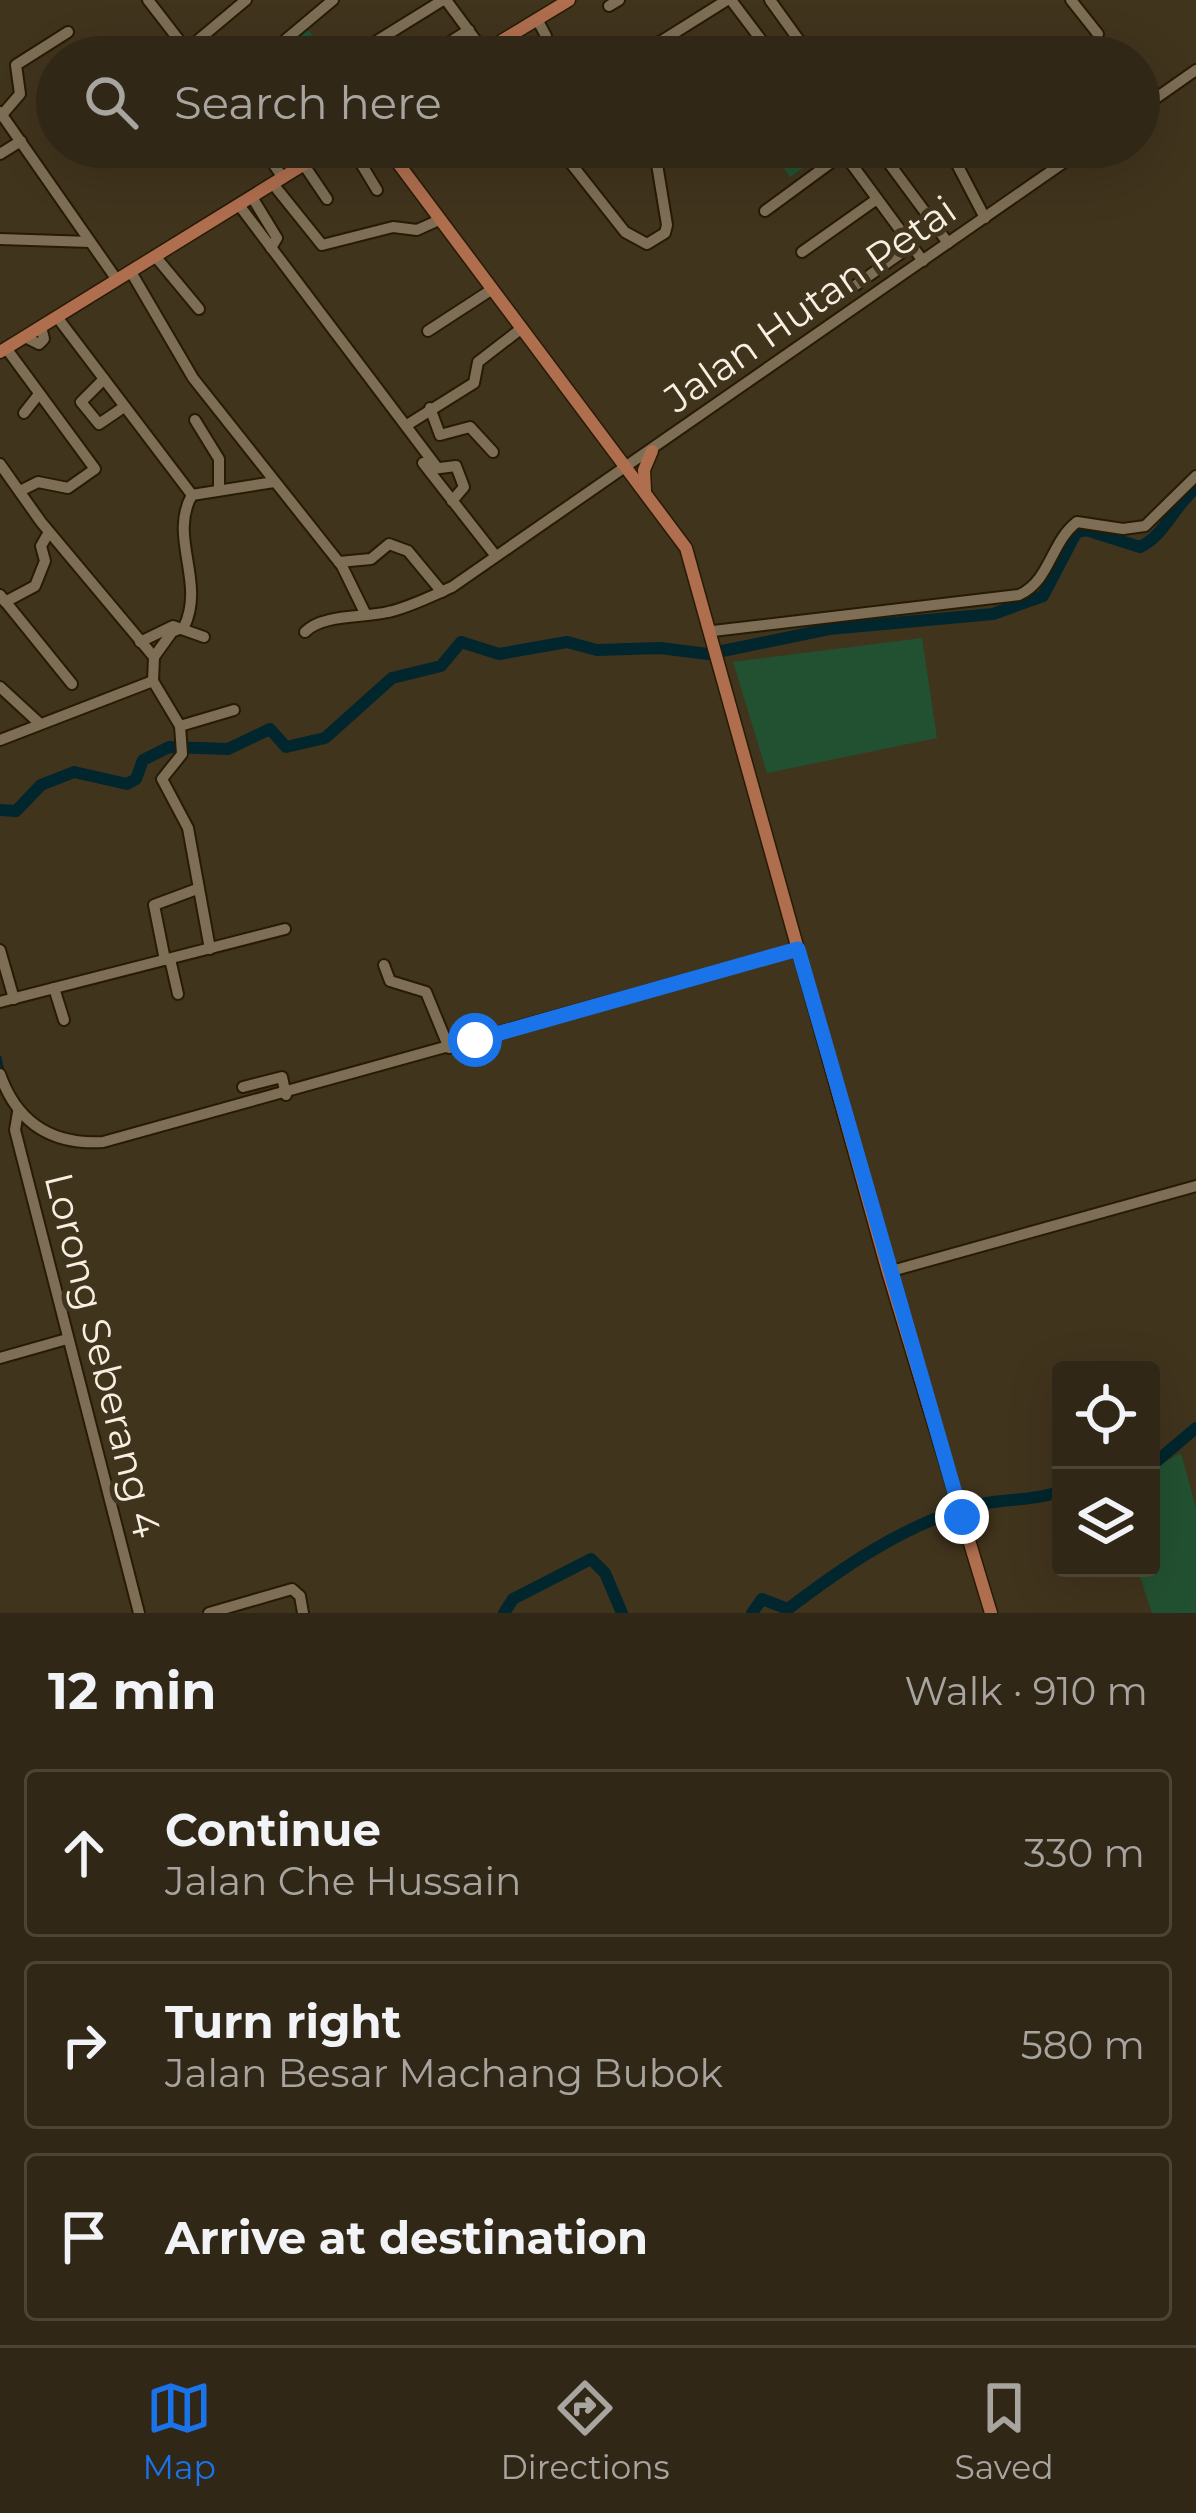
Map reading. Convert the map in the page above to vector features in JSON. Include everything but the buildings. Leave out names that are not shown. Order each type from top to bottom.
[{"type":"main road","points":[[511,36],[569,0]]},
{"type":"main road","points":[[3,350],[299,168]]},
{"type":"main road","points":[[401,168],[686,548],[888,1272],[991,1613]]},
{"type":"main road","points":[[614,451],[650,452],[644,470],[645,490]]},
{"type":"street","points":[[203,36],[247,0]]},
{"type":"street","points":[[290,36],[333,0]]},
{"type":"street","points":[[385,36],[444,0],[472,36]]},
{"type":"street","points":[[670,36],[729,0],[757,36]]},
{"type":"street","points":[[770,0],[796,36]]},
{"type":"street","points":[[1071,0],[1098,34]]},
{"type":"street","points":[[151,1],[177,36]]},
{"type":"street","points":[[537,19],[546,36]]},
{"type":"street","points":[[459,36],[469,30]]},
{"type":"street","points":[[62,36],[68,32]]},
{"type":"street","points":[[36,52],[16,65],[20,94],[1,114],[36,163]]},
{"type":"street","points":[[1160,95],[1196,70]]},
{"type":"street","points":[[0,154],[21,141]]},
{"type":"street","points":[[39,168],[117,280]]},
{"type":"street","points":[[272,168],[322,245],[393,227],[417,230],[439,220]]},
{"type":"street","points":[[306,168],[327,199]]},
{"type":"street","points":[[363,168],[377,190]]},
{"type":"street","points":[[575,168],[625,232],[647,244],[665,232],[667,225],[658,168]]},
{"type":"street","points":[[765,211],[819,168]]},
{"type":"street","points":[[855,168],[922,261]]},
{"type":"street","points":[[892,168],[948,244]]},
{"type":"street","points":[[959,168],[985,218]]},
{"type":"street","name":"Jalan Hutan Petai","points":[[304,632],[318,623],[387,613],[442,592],[628,468],[1056,168]]},
{"type":"street","points":[[802,253],[878,199]]},
{"type":"street","points":[[246,201],[277,238],[271,248],[407,425],[453,501],[495,555]]},
{"type":"street","points":[[0,239],[90,242]]},
{"type":"street","points":[[832,302],[911,246]]},
{"type":"street","points":[[155,256],[199,309]]},
{"type":"street","points":[[130,272],[194,378],[358,589],[365,613]]},
{"type":"street","points":[[428,331],[491,290]]},
{"type":"street","points":[[58,316],[191,495]]},
{"type":"street","points":[[407,425],[474,383],[478,362],[522,328]]},
{"type":"street","points":[[3,350],[94,469],[68,488],[38,482],[22,490]]},
{"type":"street","points":[[104,379],[81,402],[87,412],[99,424],[124,406]]},
{"type":"street","points":[[24,413],[39,394]]},
{"type":"street","points":[[430,408],[440,435],[430,464]]},
{"type":"street","points":[[195,420],[219,459],[219,488]]},
{"type":"street","points":[[440,435],[470,427],[493,452]]},
{"type":"street","points":[[430,464],[452,463],[462,476],[461,494],[453,501]]},
{"type":"street","points":[[0,464],[49,532],[154,657]]},
{"type":"street","points":[[716,644],[1019,595],[1041,581],[1055,548],[1077,522],[1123,530],[1145,526],[1196,476]]},
{"type":"street","points":[[191,495],[274,482]]},
{"type":"street","points":[[191,495],[183,519],[195,598],[184,627],[172,632],[154,657],[153,681],[180,726],[182,749],[162,778],[188,828],[210,949]]},
{"type":"street","points":[[49,532],[41,546],[45,561],[35,586],[2,598],[72,683]]},
{"type":"street","points":[[339,562],[371,559],[389,544],[402,548],[442,592]]},
{"type":"street","points":[[140,642],[163,629],[184,627],[203,637]]},
{"type":"street","points":[[0,740],[153,681]]},
{"type":"street","points":[[0,687],[38,722]]},
{"type":"street","points":[[0,699],[20,707]]},
{"type":"street","points":[[180,726],[234,710]]},
{"type":"street","points":[[178,994],[154,904],[196,889]]},
{"type":"street","points":[[0,1002],[285,929]]},
{"type":"street","points":[[0,1078],[18,1112],[57,1139],[94,1143],[286,1095],[798,949]]},
{"type":"street","points":[[0,950],[14,999]]},
{"type":"street","points":[[385,964],[390,981],[426,992],[449,1048]]},
{"type":"street","points":[[54,988],[64,1020]]},
{"type":"street","points":[[243,1087],[282,1077],[286,1095]]},
{"type":"street","name":"Lorong Seberang 4","points":[[18,1112],[15,1130],[139,1613]]},
{"type":"street","points":[[0,1133],[15,1130]]},
{"type":"street","points":[[888,1272],[1196,1186]]},
{"type":"street","points":[[0,1358],[67,1339]]},
{"type":"street","points":[[209,1613],[292,1589],[300,1596],[303,1613]]},
{"type":"green space","points":[[922,638],[937,738],[767,773],[733,662]]},
{"type":"green space","points":[[1181,1453],[1196,1508],[1196,1613],[1152,1613],[1140,1577],[1160,1577],[1160,1465]]},
{"type":"waterway","points":[[0,810],[16,811],[41,785],[74,772],[127,784],[136,779],[143,760],[169,747],[228,749],[270,729],[286,747],[325,738],[392,678],[441,666],[461,642],[499,654],[567,642],[597,650],[660,648],[708,654],[829,629],[993,614],[1043,596],[1076,533],[1086,530],[1140,547],[1196,488]]},
{"type":"waterway","points":[[0,1057],[3,1071]]},
{"type":"waterway","points":[[1160,1458],[1196,1428]]},
{"type":"waterway","points":[[752,1613],[762,1599],[788,1609],[874,1550],[943,1515],[979,1504],[1052,1493]]},
{"type":"waterway","points":[[504,1613],[513,1599],[591,1559],[605,1573],[622,1613]]},
{"type":"route","points":[[475,1040],[798,949],[962,1517]]}]
